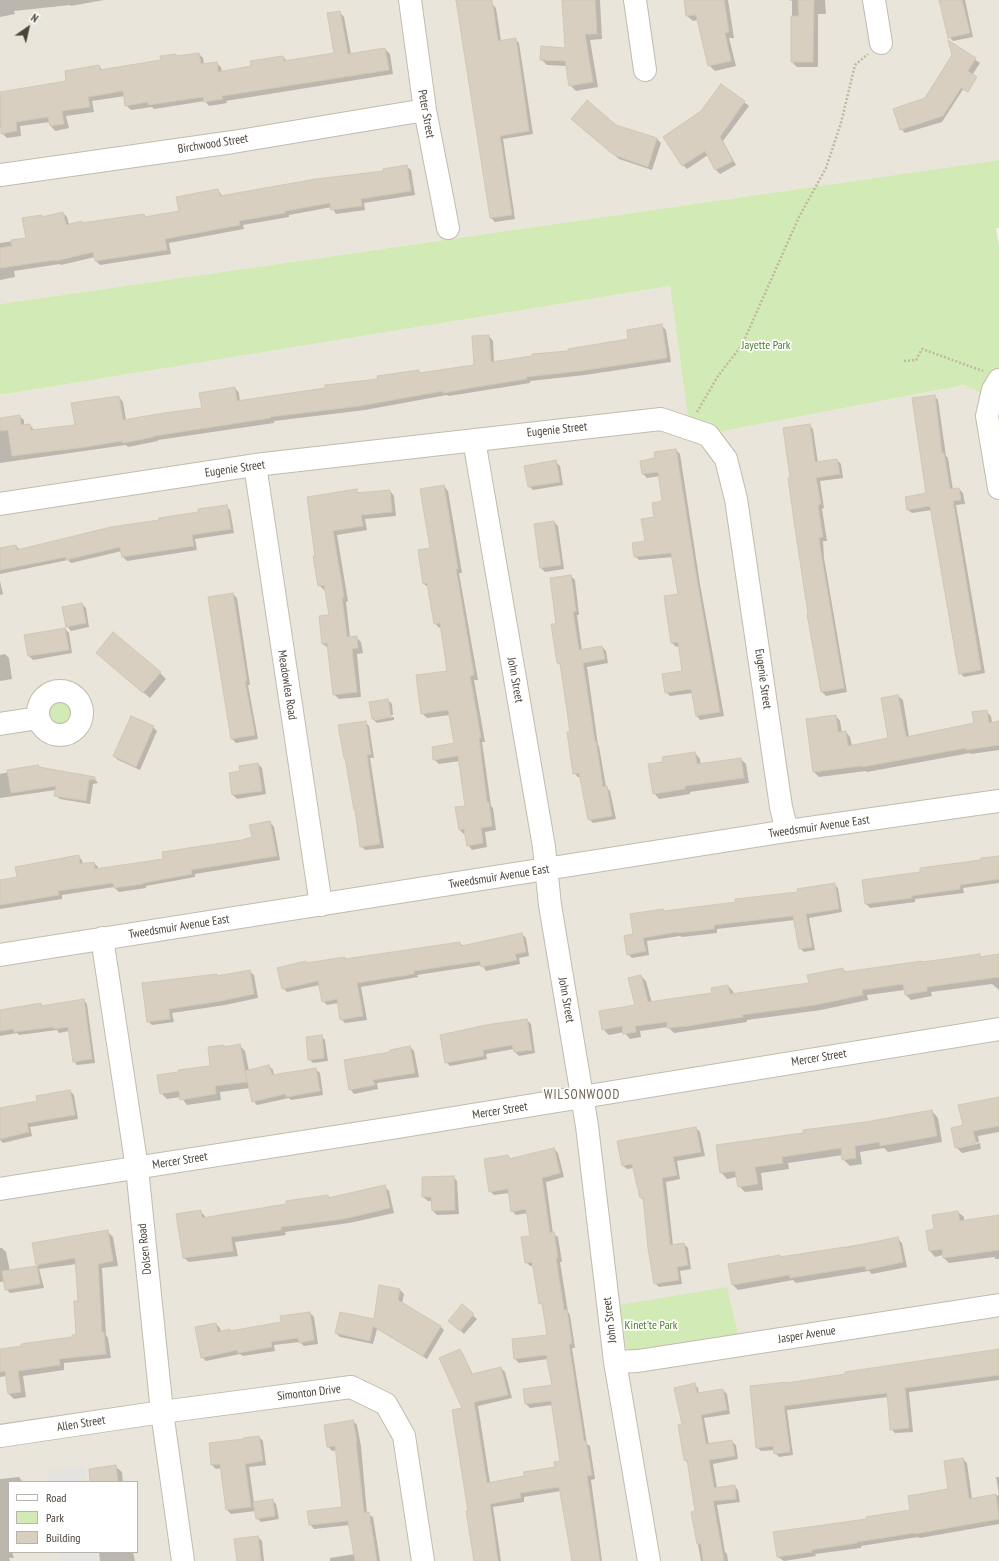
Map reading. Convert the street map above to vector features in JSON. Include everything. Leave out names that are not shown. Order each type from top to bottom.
[{"type":"street","name":"Peter Street","points":[[410,0],[425,110],[448,228]]},
{"type":"street","points":[[636,0],[645,70]]},
{"type":"street","points":[[874,0],[881,43]]},
{"type":"street","name":"Birchwood Street","points":[[0,175],[233,142],[425,110]]},
{"type":"street","points":[[992,376],[994,390],[987,416],[999,488]]},
{"type":"street","name":"Eugenie Street","points":[[0,504],[255,465],[661,419],[708,435],[726,459],[736,499],[781,807],[787,831]]},
{"type":"street","name":"John Street","points":[[474,440],[544,847],[550,905],[587,1126],[615,1362],[649,1561]]},
{"type":"street","name":"Meadowlea Road","points":[[255,465],[321,905]]},
{"type":"street","points":[[0,724],[38,718]]},
{"type":"street","name":"Tweedsmuir Avenue East","points":[[0,955],[787,831],[999,801]]},
{"type":"street","name":"Dolsen Road","points":[[102,938],[137,1168],[162,1412],[183,1561]]},
{"type":"street","name":"Mercer Street","points":[[0,1190],[999,1029]]},
{"type":"street","name":"Jasper Avenue","points":[[615,1362],[638,1361],[999,1305]]},
{"type":"street","name":"Simonton Drive","points":[[162,1412],[352,1387],[386,1404],[404,1436],[423,1561]]},
{"type":"street","name":"Allen Street","points":[[0,1436],[162,1412]]},
{"type":"path","points":[[688,428],[718,376],[742,345],[799,217],[826,168],[841,123],[855,64],[881,43]]},
{"type":"path","points":[[904,361],[916,360],[922,349],[992,376]]},
{"type":"shaded area","points":[[0,0],[999,0],[999,160],[0,304]]},
{"type":"shaded area","points":[[670,286],[689,425],[708,434],[964,385],[994,398],[999,384],[999,1561],[0,1561],[0,395]]},
{"type":"shaded area","points":[[84,1466],[86,1481],[49,1481],[47,1471]]},
{"type":"shaded area","points":[[59,1553],[97,1553],[98,1561],[60,1561]]},
{"type":"green space","name":"Jayette Park","points":[[999,160],[999,228],[996,228],[999,246],[999,384],[994,399],[964,385],[708,434],[689,425],[670,286],[0,395],[0,304]]},
{"type":"green space","points":[[60,702],[69,705],[72,714],[69,723],[60,726],[51,723],[48,714],[51,705]]},
{"type":"green space","name":"Kinet'te Park","points":[[727,1287],[739,1338],[640,1355],[627,1350],[619,1305]]},
{"type":"building","points":[[456,0],[492,0],[498,41],[516,38],[529,131],[500,136],[512,215],[490,218]]},
{"type":"building","points":[[562,0],[595,0],[597,34],[585,34],[593,82],[569,86],[565,61],[540,60],[541,46],[565,48]]},
{"type":"building","points":[[684,0],[724,0],[729,32],[725,33],[731,61],[708,66],[696,15],[686,16]]},
{"type":"building","points":[[798,0],[814,0],[813,62],[791,62],[791,16],[799,16]]},
{"type":"building","points":[[939,0],[962,0],[970,33],[948,38]]},
{"type":"building","points":[[340,11],[348,54],[385,48],[389,70],[222,96],[223,99],[204,102],[203,97],[148,105],[148,102],[125,106],[123,91],[88,97],[90,107],[62,111],[64,124],[50,126],[48,117],[16,122],[17,131],[1,134],[0,92],[66,81],[65,71],[99,65],[100,70],[161,60],[160,56],[176,54],[176,56],[199,53],[201,64],[217,62],[218,72],[251,66],[250,61],[283,56],[284,61],[334,53],[327,13]]},
{"type":"building","points":[[948,40],[976,58],[968,71],[977,77],[968,92],[961,88],[943,116],[900,130],[893,109],[925,98],[952,55]]},
{"type":"building","points":[[721,84],[745,101],[720,137],[733,161],[715,170],[705,151],[682,166],[663,137],[701,111]]},
{"type":"building","points":[[587,100],[616,125],[657,138],[648,167],[614,155],[571,119]]},
{"type":"building","points":[[407,165],[411,191],[361,199],[362,206],[331,210],[330,203],[239,221],[240,225],[165,239],[167,250],[95,261],[93,252],[56,261],[0,268],[0,248],[12,246],[11,240],[26,238],[22,218],[42,215],[42,217],[63,212],[66,225],[82,221],[82,223],[144,214],[145,217],[179,211],[176,197],[218,189],[220,196],[316,179],[384,171],[383,169]]},
{"type":"building","points":[[662,324],[667,358],[580,371],[526,377],[527,379],[443,393],[443,391],[360,406],[270,417],[271,418],[154,436],[123,443],[122,441],[12,456],[8,430],[0,431],[0,418],[20,415],[21,425],[30,424],[31,430],[75,425],[71,403],[119,396],[123,420],[202,408],[199,393],[235,387],[237,401],[325,388],[325,385],[378,379],[377,376],[419,370],[419,373],[474,365],[472,336],[489,335],[491,362],[532,356],[532,354],[568,351],[568,349],[628,339],[627,330]]},
{"type":"building","points":[[935,395],[942,453],[944,453],[950,489],[959,488],[961,500],[953,501],[981,670],[959,674],[930,506],[907,510],[905,497],[926,493],[912,398]]},
{"type":"building","points":[[810,424],[815,462],[837,459],[840,474],[816,478],[821,504],[818,505],[823,537],[819,538],[821,553],[844,688],[821,692],[807,614],[788,478],[790,477],[783,428]]},
{"type":"building","points":[[676,449],[720,712],[696,716],[691,689],[665,693],[662,674],[682,671],[678,642],[671,643],[664,596],[678,594],[671,553],[634,557],[632,543],[645,541],[641,519],[654,517],[652,503],[662,501],[658,472],[642,474],[640,461],[655,458],[654,452]]},
{"type":"building","points":[[556,460],[560,482],[528,487],[524,466]]},
{"type":"building","points":[[444,485],[458,569],[456,569],[474,675],[470,676],[481,738],[479,738],[487,802],[489,802],[492,826],[481,828],[483,843],[467,846],[464,829],[459,830],[455,807],[465,806],[458,756],[433,760],[432,747],[454,743],[448,710],[421,714],[416,675],[447,671],[440,623],[434,624],[427,583],[423,584],[418,550],[430,548],[420,489]]},
{"type":"building","points":[[357,489],[357,493],[390,490],[392,512],[361,515],[363,526],[333,531],[344,597],[342,597],[347,637],[357,636],[358,648],[352,649],[357,692],[333,695],[327,643],[322,644],[319,616],[329,615],[324,585],[318,586],[313,556],[315,556],[307,497]]},
{"type":"building","points":[[227,505],[231,529],[192,535],[194,546],[122,557],[120,547],[66,560],[66,557],[0,570],[0,548],[16,545],[17,550],[111,527],[159,520],[159,518],[198,512],[198,509]]},
{"type":"building","points":[[554,521],[561,565],[540,568],[534,524]]},
{"type":"building","points":[[571,575],[576,611],[573,612],[579,650],[602,646],[605,659],[583,663],[603,787],[607,786],[612,816],[588,820],[579,773],[573,774],[567,732],[570,732],[560,663],[557,663],[551,624],[556,624],[550,578]]},
{"type":"building","points":[[233,593],[247,681],[245,681],[255,735],[231,739],[208,597]]},
{"type":"building","points":[[82,603],[86,623],[66,627],[62,607]]},
{"type":"building","points":[[65,628],[69,650],[28,656],[24,635]]},
{"type":"building","points":[[113,632],[161,672],[143,693],[96,653]]},
{"type":"building","points":[[898,695],[906,737],[974,723],[972,712],[987,710],[989,723],[999,721],[999,745],[966,750],[966,748],[862,767],[813,772],[806,719],[836,715],[838,732],[846,731],[848,746],[888,738],[881,698]]},
{"type":"building","points":[[388,699],[391,717],[372,719],[369,702]]},
{"type":"building","points":[[131,716],[154,726],[136,767],[113,756]]},
{"type":"building","points":[[366,721],[371,754],[367,755],[380,844],[360,847],[355,810],[338,725]]},
{"type":"building","points":[[695,752],[697,764],[741,758],[744,778],[685,786],[685,789],[653,794],[648,764],[663,762],[662,757]]},
{"type":"building","points":[[258,763],[262,791],[232,795],[229,773],[240,771],[239,766]]},
{"type":"building","points":[[38,765],[39,767],[95,777],[95,779],[89,780],[86,801],[54,796],[56,786],[11,793],[7,770]]},
{"type":"building","points":[[270,821],[277,856],[191,870],[192,874],[143,884],[114,888],[113,883],[58,891],[59,895],[0,905],[0,880],[17,877],[15,867],[79,855],[80,864],[94,862],[95,869],[163,859],[162,852],[242,840],[252,837],[249,825]]},
{"type":"building","points":[[999,856],[999,879],[960,885],[960,889],[911,896],[912,898],[865,904],[862,880],[920,872],[920,868],[981,860],[981,858]]},
{"type":"building","points":[[835,883],[839,909],[806,914],[812,947],[799,949],[793,916],[714,925],[714,929],[677,932],[643,938],[646,951],[627,955],[624,936],[633,934],[630,914],[663,909],[664,911],[736,902],[735,899],[798,892],[797,889]]},
{"type":"building","points":[[522,933],[526,952],[515,954],[517,960],[481,967],[480,961],[414,971],[414,974],[357,983],[363,1016],[340,1020],[337,999],[322,1002],[318,981],[282,989],[277,968],[306,961],[306,963],[345,957],[345,959],[460,942],[461,946]]},
{"type":"building","points":[[980,954],[980,957],[999,954],[999,977],[927,987],[927,991],[905,995],[903,984],[862,990],[863,995],[815,1005],[742,1015],[743,1017],[688,1026],[667,1028],[667,1022],[635,1026],[636,1032],[623,1034],[622,1026],[602,1030],[599,1011],[635,1005],[628,978],[641,975],[648,1002],[712,993],[711,988],[728,985],[730,994],[809,983],[807,975],[843,968],[844,972]]},
{"type":"building","points":[[250,970],[254,994],[169,1009],[170,1019],[147,1022],[142,983],[217,974],[217,976]]},
{"type":"building","points":[[84,999],[92,1059],[73,1062],[68,1027],[54,1029],[54,1027],[14,1032],[14,1029],[0,1031],[0,1010],[41,1003],[41,1006]]},
{"type":"building","points":[[527,1019],[532,1050],[514,1052],[512,1045],[483,1050],[484,1056],[445,1063],[440,1035],[486,1025]]},
{"type":"building","points":[[322,1035],[324,1058],[308,1060],[306,1037]]},
{"type":"building","points":[[240,1044],[247,1082],[215,1086],[216,1094],[180,1100],[179,1091],[160,1094],[157,1075],[178,1072],[178,1070],[210,1066],[208,1047],[224,1045],[224,1047]]},
{"type":"building","points":[[410,1046],[415,1073],[373,1080],[375,1085],[349,1090],[344,1060],[390,1052],[390,1050]]},
{"type":"building","points":[[269,1065],[272,1075],[316,1068],[320,1091],[286,1097],[285,1094],[252,1102],[245,1071]]},
{"type":"building","points":[[70,1090],[75,1115],[27,1123],[29,1132],[0,1139],[0,1108],[37,1101],[36,1096]]},
{"type":"building","points":[[999,1097],[999,1126],[973,1131],[976,1143],[955,1148],[951,1128],[963,1125],[958,1105]]},
{"type":"building","points":[[932,1110],[937,1136],[880,1146],[880,1142],[855,1146],[856,1158],[842,1160],[841,1148],[782,1157],[783,1163],[755,1167],[758,1184],[738,1187],[735,1171],[720,1173],[716,1145],[803,1133],[803,1130],[866,1122]]},
{"type":"building","points":[[696,1127],[701,1152],[673,1157],[677,1175],[662,1178],[670,1245],[684,1243],[688,1265],[677,1267],[679,1280],[654,1284],[648,1248],[643,1197],[640,1198],[632,1164],[622,1166],[617,1141]]},
{"type":"building","points":[[554,1148],[560,1173],[542,1178],[550,1233],[554,1232],[558,1258],[556,1258],[564,1310],[567,1310],[572,1344],[569,1344],[584,1441],[586,1441],[592,1475],[587,1476],[600,1561],[572,1561],[559,1487],[520,1493],[521,1498],[490,1504],[498,1561],[474,1561],[466,1511],[468,1511],[452,1410],[462,1408],[439,1358],[460,1349],[472,1374],[501,1367],[508,1395],[474,1402],[487,1483],[524,1476],[524,1472],[555,1467],[554,1462],[560,1461],[551,1401],[525,1404],[523,1389],[552,1385],[546,1355],[514,1359],[512,1339],[547,1335],[542,1303],[539,1304],[532,1262],[525,1263],[521,1237],[530,1236],[526,1209],[511,1212],[508,1189],[489,1192],[484,1159],[508,1155],[509,1159]]},
{"type":"building","points":[[454,1176],[455,1210],[432,1211],[431,1197],[422,1197],[422,1177]]},
{"type":"building","points":[[385,1185],[390,1208],[344,1219],[281,1227],[281,1230],[231,1237],[233,1251],[183,1258],[176,1214],[201,1210],[202,1218],[286,1204],[286,1201],[328,1195],[328,1198]]},
{"type":"building","points":[[958,1211],[960,1221],[999,1215],[999,1250],[943,1258],[942,1249],[929,1251],[926,1231],[934,1229],[932,1215]]},
{"type":"building","points":[[108,1230],[113,1261],[98,1264],[102,1332],[104,1332],[106,1354],[59,1359],[60,1365],[18,1371],[21,1392],[8,1394],[5,1371],[0,1372],[0,1349],[22,1346],[21,1344],[72,1337],[72,1335],[76,1335],[74,1301],[78,1301],[75,1258],[36,1265],[32,1243]]},
{"type":"building","points":[[898,1237],[903,1262],[866,1270],[865,1266],[790,1278],[790,1275],[732,1285],[728,1264],[780,1255],[780,1257],[845,1248]]},
{"type":"building","points":[[37,1266],[40,1284],[5,1290],[2,1271]]},
{"type":"building","points":[[379,1285],[400,1289],[398,1300],[441,1326],[423,1356],[373,1326],[370,1341],[335,1333],[340,1312],[374,1319]]},
{"type":"building","points":[[462,1304],[474,1314],[460,1331],[448,1321]]},
{"type":"building","points":[[310,1312],[314,1340],[299,1343],[298,1338],[271,1342],[272,1347],[238,1353],[237,1350],[201,1358],[195,1327],[216,1323],[218,1332],[230,1329],[230,1331],[281,1322],[280,1316]]},
{"type":"building","points":[[999,1349],[999,1375],[905,1388],[909,1428],[890,1430],[887,1393],[836,1399],[784,1406],[790,1452],[774,1454],[773,1446],[756,1448],[750,1386],[787,1383],[845,1374],[845,1372]]},
{"type":"building","points":[[695,1383],[697,1393],[723,1389],[727,1410],[701,1415],[706,1444],[732,1440],[735,1456],[709,1460],[714,1488],[735,1485],[736,1499],[713,1501],[724,1561],[703,1561],[701,1544],[697,1544],[691,1512],[695,1511],[687,1460],[684,1460],[678,1425],[682,1424],[674,1388]]},
{"type":"building","points":[[353,1420],[357,1442],[364,1513],[369,1512],[377,1561],[355,1561],[348,1521],[309,1525],[307,1511],[342,1507],[335,1446],[327,1447],[324,1425]]},
{"type":"building","points":[[259,1436],[263,1461],[245,1464],[251,1507],[226,1510],[220,1464],[211,1465],[209,1443]]},
{"type":"building","points":[[963,1458],[969,1499],[996,1494],[999,1519],[914,1534],[857,1542],[811,1550],[812,1552],[777,1557],[773,1532],[867,1519],[866,1517],[910,1510],[908,1496],[948,1489],[944,1461]]},
{"type":"building","points":[[116,1465],[118,1481],[90,1481],[89,1469]]},
{"type":"building","points":[[273,1499],[275,1516],[256,1519],[253,1502]]},
{"type":"building","points":[[258,1536],[261,1561],[237,1561],[234,1539]]},
{"type":"district","name":"WILSONWOOD","points":[[582,1095]]}]
